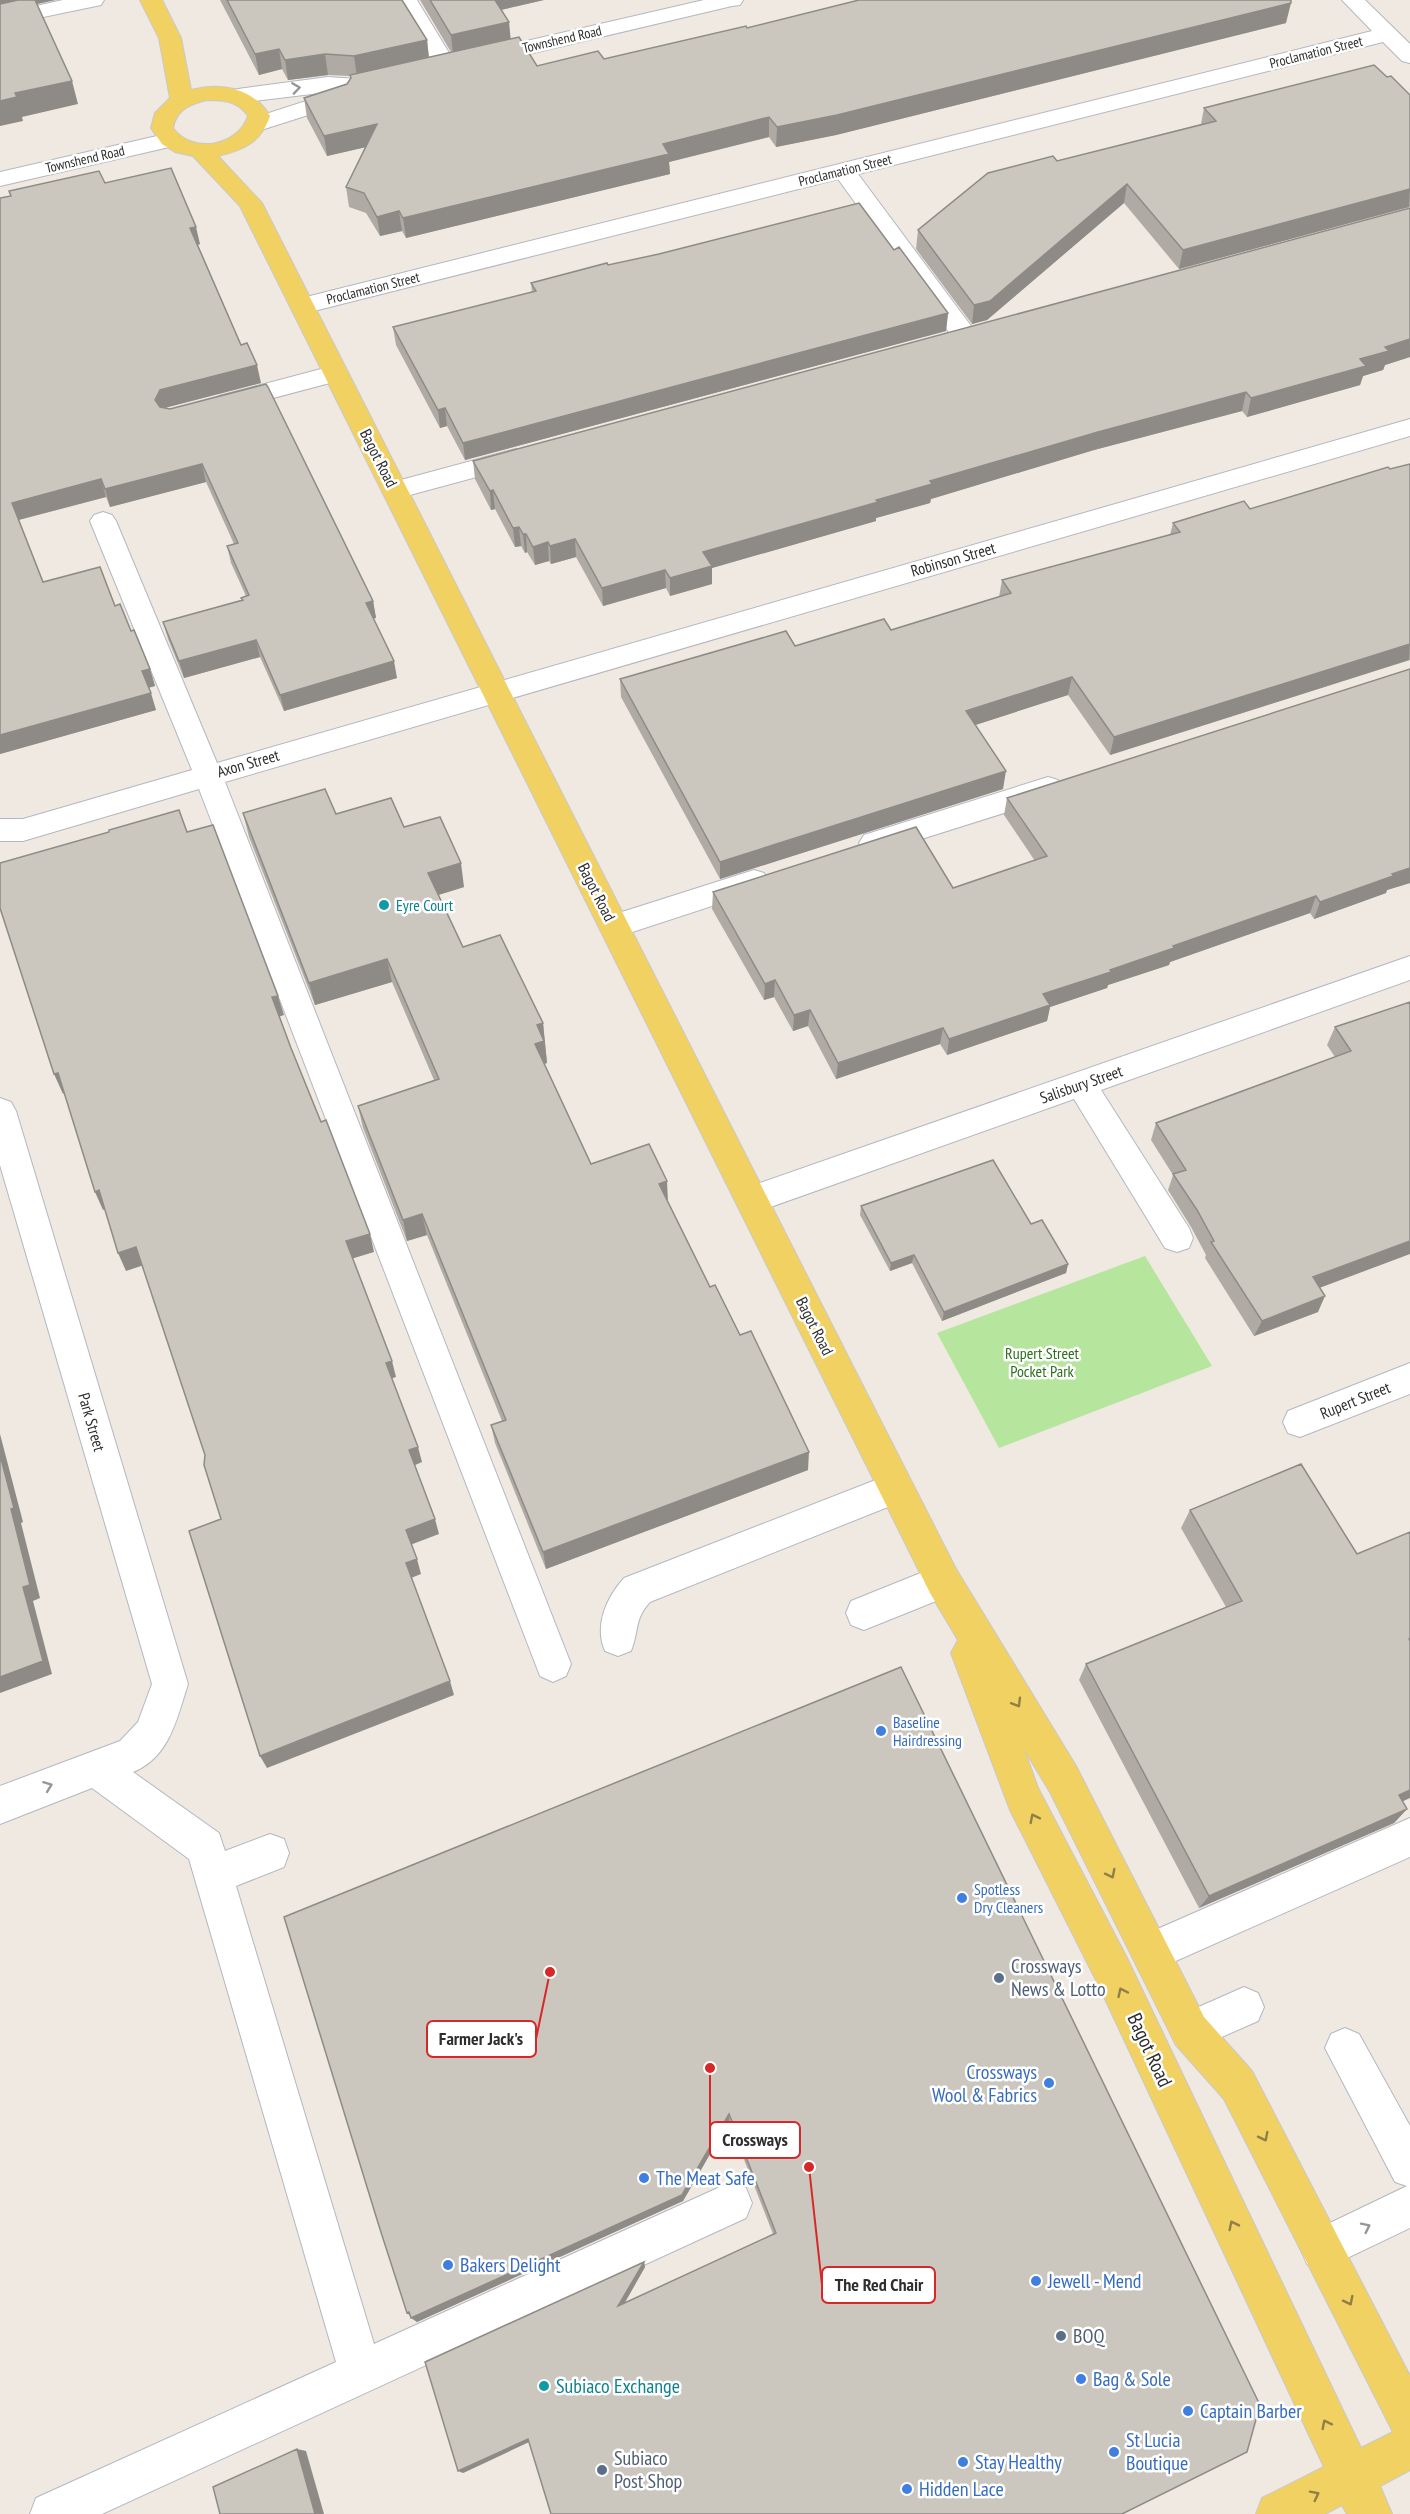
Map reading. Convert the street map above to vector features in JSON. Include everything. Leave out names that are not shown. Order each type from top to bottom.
[{"type":"main road","points":[[151,0],[170,38],[182,100]]},
{"type":"main road","points":[[170,38],[230,94],[256,108],[259,116],[253,133],[242,141],[222,148],[201,150],[178,145],[166,130],[172,106],[194,96],[230,94]]},
{"type":"main road","name":"Bagot Road","points":[[242,141],[250,203]]},
{"type":"main road","name":"Bagot Road","points":[[201,150],[250,203],[943,1581],[1063,1779],[1190,2031],[1238,2085],[1410,2421]]},
{"type":"main road","name":"Bagot Road","points":[[943,1581],[1023,1797],[1112,1970],[1316,2404],[1362,2495]]},
{"type":"main road","points":[[1278,2514],[1362,2495],[1410,2447]]},
{"type":"street","points":[[0,20],[93,0]]},
{"type":"street","points":[[406,0],[446,66]]},
{"type":"street","name":"Townshend Road","points":[[230,94],[328,84],[357,86],[732,0]]},
{"type":"street","points":[[1353,0],[1410,56]]},
{"type":"street","name":"Proclamation Street","points":[[302,306],[1388,34]]},
{"type":"street","name":"Townshend Road","points":[[258,124],[337,99],[357,86]]},
{"type":"street","name":"Townshend Road","points":[[0,158],[166,130]]},
{"type":"street","name":"Townshend Road","points":[[0,178],[166,130]]},
{"type":"street","points":[[843,170],[966,336]]},
{"type":"street","points":[[208,407],[336,374]]},
{"type":"street","name":"Robinson Street","points":[[495,691],[1410,427]]},
{"type":"street","points":[[395,490],[534,453]]},
{"type":"street","points":[[103,521],[208,775],[553,1664]]},
{"type":"street","name":"Axon Street","points":[[0,830],[23,830],[495,691]]},
{"type":"street","points":[[850,851],[1079,778]]},
{"type":"street","points":[[614,926],[782,873]]},
{"type":"street","name":"Salisbury Street","points":[[751,1200],[1410,968]]},
{"type":"street","points":[[1081,1084],[1177,1238]]},
{"type":"street","name":"Park Street","points":[[0,1111],[170,1684],[153,1733],[133,1755],[96,1768]]},
{"type":"street","name":"Rupert Street","points":[[1300,1422],[1410,1378]]},
{"type":"street","points":[[618,1639],[618,1621],[621,1610],[637,1590],[896,1488]]},
{"type":"street","points":[[864,1613],[943,1581]]},
{"type":"street","points":[[0,1805],[96,1768],[204,1847],[361,2374]]},
{"type":"street","points":[[1151,1952],[1410,1837]]},
{"type":"street","points":[[213,1875],[270,1853]]},
{"type":"street","points":[[1190,2031],[1244,2007]]},
{"type":"street","points":[[1345,2048],[1410,2166]]},
{"type":"street","points":[[52,2514],[731,2203]]},
{"type":"street","points":[[1322,2249],[1410,2206]]},
{"type":"green space","name":"Rupert Street Pocket Park","points":[[1145,1256],[1212,1366],[999,1448],[937,1333]]},
{"type":"building","points":[[18,0],[35,0],[72,81],[15,93],[17,97],[0,101],[0,4]]},
{"type":"building","points":[[227,0],[402,0],[427,40],[354,56],[325,54],[285,60],[279,49],[255,54]]},
{"type":"building","points":[[430,0],[495,0],[509,22],[451,35]]},
{"type":"building","points":[[859,0],[1291,0],[1291,3],[837,115],[777,127],[769,117],[663,144],[669,154],[403,218],[399,211],[377,217],[364,193],[346,187],[377,124],[324,136],[304,98],[347,84],[351,78],[350,75],[519,37],[537,66],[598,51],[604,59],[746,26],[747,28]]},
{"type":"building","points":[[1374,65],[1387,77],[1391,76],[1410,95],[1410,189],[1183,250],[1127,184],[990,301],[974,305],[918,230],[988,173],[1053,156],[1057,161],[1216,121],[1204,108]]},
{"type":"building","points":[[171,168],[196,227],[190,228],[241,345],[247,343],[257,365],[160,390],[155,400],[160,407],[170,409],[266,384],[373,601],[366,603],[394,661],[280,695],[256,640],[179,661],[163,622],[243,600],[241,598],[249,595],[227,546],[238,543],[202,464],[105,489],[101,479],[12,503],[43,582],[100,567],[115,606],[120,604],[131,631],[134,630],[150,669],[142,671],[151,693],[0,735],[0,198],[11,196],[9,191],[99,171],[105,183]]},
{"type":"building","points":[[859,203],[894,250],[899,247],[948,313],[463,443],[445,408],[438,410],[393,327],[536,291],[531,283],[607,263],[608,265],[659,254]]},
{"type":"building","points":[[1410,208],[1410,339],[1385,347],[1389,351],[1360,359],[1366,366],[1251,398],[1246,392],[930,481],[932,484],[876,500],[878,502],[703,552],[712,566],[670,578],[665,570],[602,588],[575,539],[550,546],[548,542],[533,547],[519,527],[513,528],[493,490],[490,491],[473,461]]},
{"type":"building","points":[[1410,464],[1410,644],[1114,737],[1072,677],[966,711],[1006,771],[720,862],[620,679],[786,631],[795,646],[884,619],[891,630],[1011,593],[1002,580],[1180,532],[1173,523],[1244,501],[1250,509],[1388,467],[1390,469]]},
{"type":"building","points":[[1410,669],[1410,868],[1320,902],[1316,896],[1173,946],[1174,948],[1110,970],[1111,972],[1043,994],[1050,1005],[949,1039],[943,1028],[838,1063],[810,1010],[794,1015],[775,980],[765,984],[713,892],[916,827],[953,888],[1047,856],[1007,798]]},
{"type":"building","points":[[325,789],[336,814],[391,798],[404,827],[440,817],[461,863],[428,873],[463,947],[500,935],[543,1023],[537,1025],[544,1041],[535,1044],[591,1164],[649,1144],[667,1181],[659,1184],[710,1287],[715,1285],[740,1335],[751,1331],[809,1452],[543,1552],[491,1425],[506,1420],[422,1214],[403,1220],[358,1106],[439,1079],[387,959],[309,983],[243,813]]},
{"type":"building","points":[[179,810],[187,832],[213,825],[278,996],[272,997],[291,1048],[321,1122],[326,1120],[370,1234],[346,1241],[392,1361],[386,1363],[418,1447],[409,1450],[435,1519],[406,1530],[417,1559],[406,1563],[450,1681],[260,1756],[189,1531],[221,1519],[204,1465],[205,1455],[136,1247],[118,1253],[99,1190],[95,1192],[58,1073],[54,1074],[0,908],[0,863]]},
{"type":"building","points":[[1410,1002],[1410,1241],[1313,1277],[1325,1296],[1262,1321],[1211,1242],[1214,1241],[1197,1210],[1173,1174],[1186,1170],[1156,1123],[1351,1051],[1335,1027]]},
{"type":"building","points":[[993,1160],[1031,1224],[1042,1220],[1068,1264],[944,1312],[914,1255],[891,1263],[861,1206]]},
{"type":"building","points":[[0,1455],[30,1585],[23,1587],[43,1661],[0,1677]]},
{"type":"building","points":[[1301,1464],[1357,1554],[1410,1532],[1410,1790],[1399,1795],[1407,1809],[1209,1896],[1086,1664],[1242,1601],[1190,1510]]},
{"type":"building","points":[[901,1667],[1260,2405],[1247,2452],[1122,2514],[551,2514],[528,2439],[458,2471],[425,2362],[644,2262],[618,2306],[776,2233],[729,2114],[682,2195],[411,2318],[409,2312],[407,2313],[379,2226],[284,1917]]},
{"type":"building","points":[[297,2449],[315,2514],[220,2514],[213,2487]]},
{"type":"place","name":"Eyre Court","points":[[384,905]]},
{"type":"place","name":"Baseline Hairdressing","points":[[881,1731]]},
{"type":"place","name":"Spotless Dry Cleaners","points":[[962,1898]]},
{"type":"place","name":"Farmer Jack's","points":[[550,1972]]},
{"type":"place","name":"Crossways News & Lotto","points":[[999,1978]]},
{"type":"place","name":"Crossways","points":[[710,2068]]},
{"type":"place","name":"Crossways Wool & Fabrics","points":[[1049,2083]]},
{"type":"place","name":"The Red Chair","points":[[809,2167]]},
{"type":"place","name":"The Meat Safe","points":[[644,2178]]},
{"type":"place","name":"Bakers Delight","points":[[448,2265]]},
{"type":"place","name":"Jewell - Mend","points":[[1036,2281]]},
{"type":"place","name":"BOQ","points":[[1061,2336]]},
{"type":"place","name":"Bag & Sole","points":[[1081,2379]]},
{"type":"place","name":"Subiaco Exchange","points":[[544,2386]]},
{"type":"place","name":"Captain Barber","points":[[1188,2411]]},
{"type":"place","name":"St Lucia Boutique","points":[[1114,2452]]},
{"type":"place","name":"Stay Healthy","points":[[963,2462]]},
{"type":"place","name":"Subiaco Post Shop","points":[[602,2470]]},
{"type":"place","name":"Hidden Lace","points":[[907,2489]]}]
